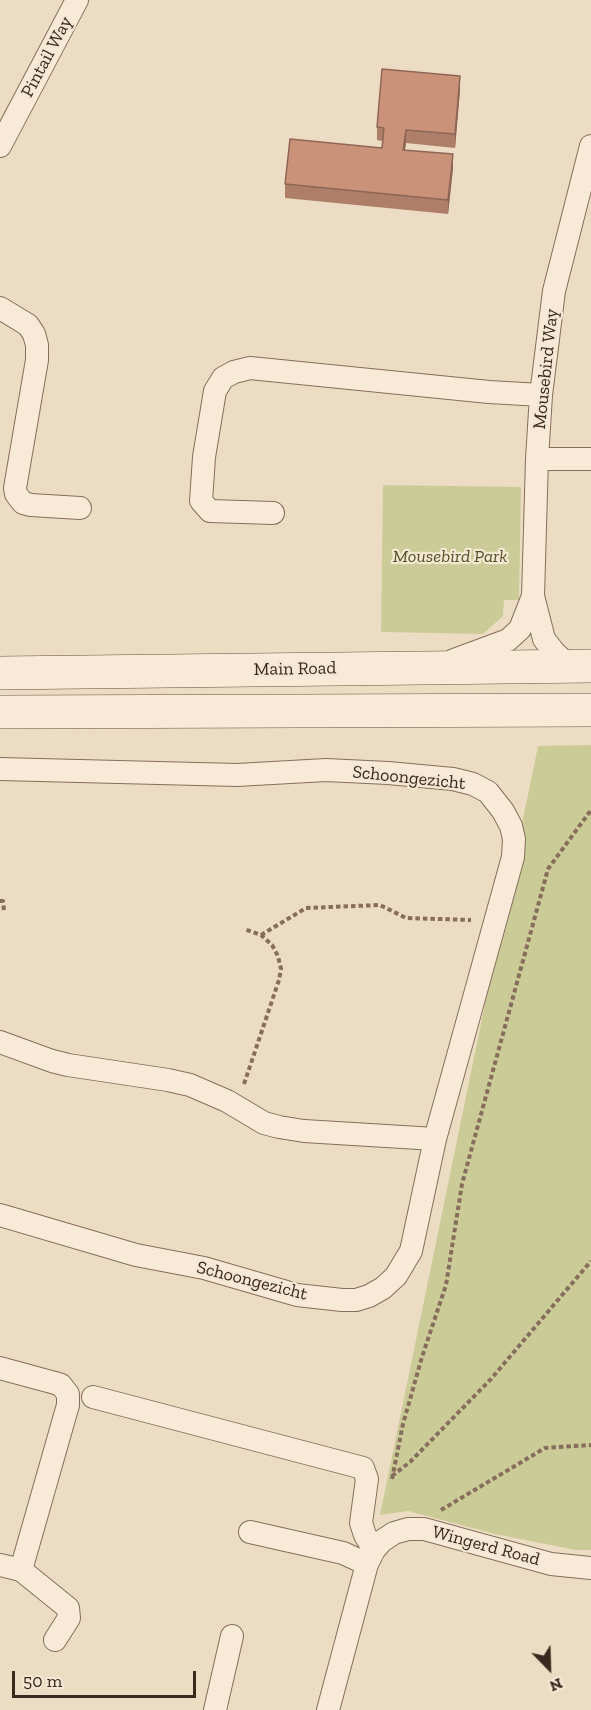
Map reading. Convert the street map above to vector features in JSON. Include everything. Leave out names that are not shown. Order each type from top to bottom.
[{"type":"main road","name":"Main Road","points":[[0,673],[580,666]]},
{"type":"main road","points":[[0,712],[591,710]]},
{"type":"street","name":"Pintail Way","points":[[0,146],[77,0]]},
{"type":"street","name":"Mousebird Way","points":[[580,666],[554,652],[544,639],[534,596],[541,395],[554,291],[591,146]]},
{"type":"street","points":[[0,308],[28,325],[37,345],[37,360],[15,488],[16,494],[23,503],[31,505],[80,508]]},
{"type":"street","points":[[273,513],[210,511],[201,501],[204,457],[215,391],[223,378],[234,372],[250,369],[541,395]]},
{"type":"street","points":[[537,459],[591,459]]},
{"type":"street","name":"Mousebird Way","points":[[429,667],[471,655],[508,640],[520,628],[534,596]]},
{"type":"street","name":"Schoongezicht","points":[[0,769],[237,775],[336,771],[431,777],[473,784],[488,792],[503,811],[511,826],[514,839],[513,857],[435,1139],[411,1251],[396,1276],[383,1288],[356,1300],[297,1295],[204,1268],[136,1255],[0,1215]]},
{"type":"street","points":[[0,1042],[52,1062],[190,1085],[264,1123],[304,1131],[435,1139]]},
{"type":"street","points":[[0,1368],[56,1383],[66,1389],[68,1394],[68,1405],[39,1505],[10,1567],[68,1608],[69,1618],[55,1640]]},
{"type":"street","points":[[93,1397],[363,1468],[368,1479],[361,1523],[370,1557],[328,1710]]},
{"type":"street","name":"Wingerd Road","points":[[370,1557],[382,1541],[394,1533],[408,1529],[424,1529],[551,1564],[591,1568]]},
{"type":"street","points":[[250,1532],[370,1557]]},
{"type":"street","points":[[215,1710],[232,1636]]},
{"type":"path","points":[[391,1485],[406,1413],[446,1285],[462,1184],[548,868],[591,810]]},
{"type":"path","points":[[0,901],[3,901],[4,911]]},
{"type":"path","points":[[261,935],[306,908],[380,905],[406,918],[495,920]]},
{"type":"path","points":[[236,1107],[281,969],[272,945],[261,935],[244,929]]},
{"type":"path","points":[[392,1476],[410,1462],[491,1379],[591,1261]]},
{"type":"path","points":[[408,1529],[545,1448],[591,1445]]},
{"type":"green space","name":"Mousebird Park","points":[[383,485],[521,487],[519,600],[504,600],[503,616],[483,634],[381,632]]},
{"type":"green space","points":[[591,745],[591,1550],[576,1550],[495,1534],[408,1511],[380,1515],[538,746]]},
{"type":"building","points":[[382,69],[460,76],[455,134],[406,130],[403,150],[453,154],[448,200],[285,184],[290,139],[382,148],[384,128],[377,127]]}]
